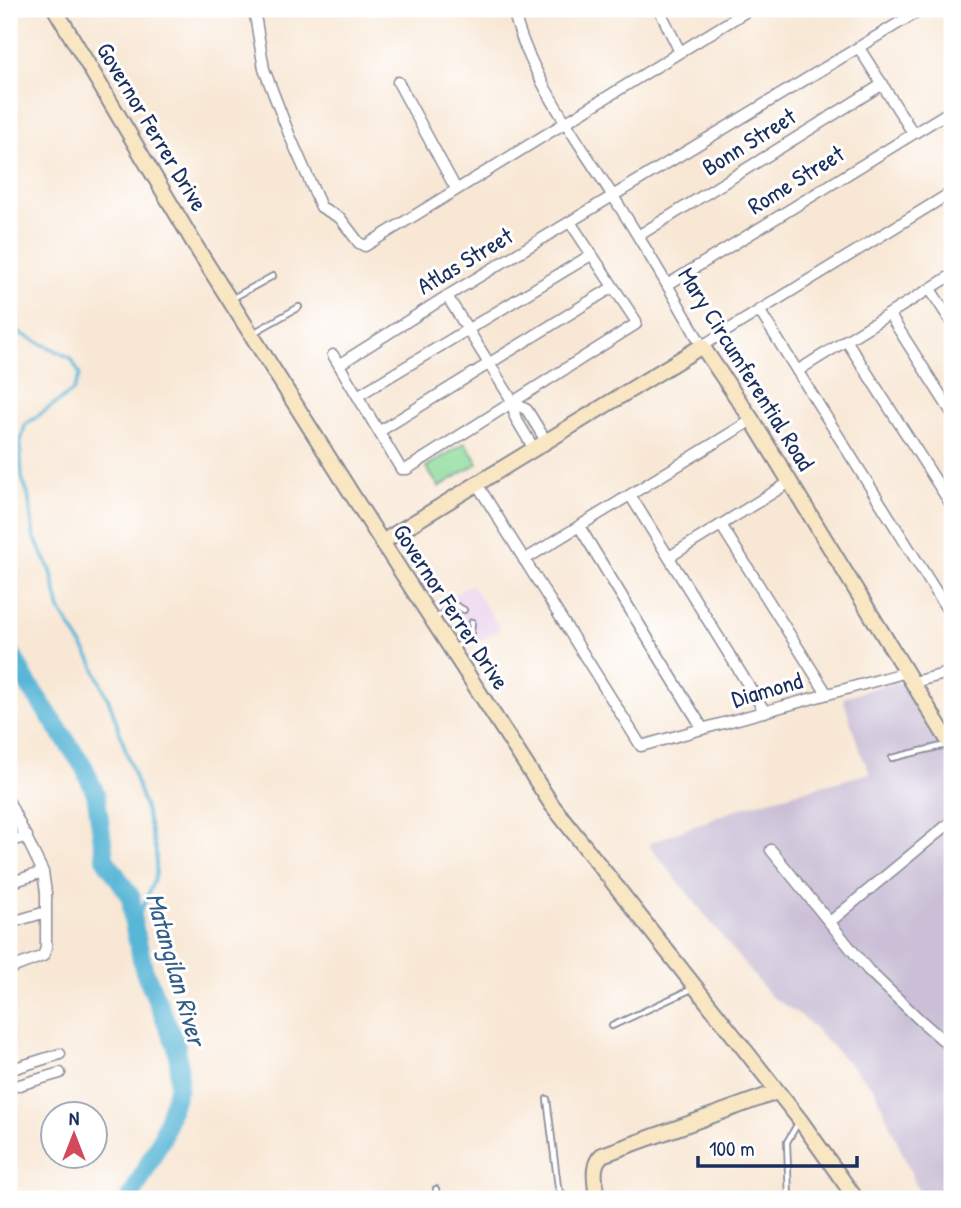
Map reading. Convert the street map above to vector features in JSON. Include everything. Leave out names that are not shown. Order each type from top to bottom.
[{"type":"main road","name":"Governor Ferrer Drive","points":[[55,9],[229,300],[552,805],[800,1120],[856,1199]]},
{"type":"main road","name":"Mary Circumferential Road","points":[[702,346],[752,420],[951,746]]},
{"type":"main road","points":[[382,542],[702,346]]},
{"type":"main road","points":[[597,1199],[594,1167],[602,1154],[777,1092]]},
{"type":"street","points":[[254,9],[264,69],[321,207],[340,218],[359,243],[365,246],[750,9]]},
{"type":"street","name":"Mary Circumferential Road","points":[[513,9],[536,68],[565,122],[638,236],[702,346]]},
{"type":"street","points":[[659,9],[680,52]]},
{"type":"street","name":"Atlas Street","points":[[359,395],[337,360],[917,12]]},
{"type":"street","points":[[859,48],[913,133]]},
{"type":"street","points":[[398,82],[456,189]]},
{"type":"street","name":"Bonn Street","points":[[638,236],[883,84]]},
{"type":"street","name":"Rome Street","points":[[667,285],[913,133],[951,114]]},
{"type":"street","points":[[702,346],[952,192]]},
{"type":"street","points":[[570,222],[636,321],[635,325],[407,469],[401,469],[359,395],[591,255]]},
{"type":"street","points":[[797,371],[952,275]]},
{"type":"street","points":[[380,431],[613,287]]},
{"type":"street","points":[[930,289],[952,323]]},
{"type":"street","points":[[447,296],[513,402],[515,417],[540,445]]},
{"type":"street","points":[[759,310],[952,617]]},
{"type":"street","points":[[889,314],[952,413]]},
{"type":"street","points":[[846,340],[952,506]]},
{"type":"street","points":[[477,484],[524,560],[752,420]]},
{"type":"street","points":[[669,557],[790,482]]},
{"type":"street","points":[[630,495],[765,712]]},
{"type":"street","points":[[721,525],[827,694]]},
{"type":"street","points":[[579,526],[703,729]]},
{"type":"street","name":"Diamond","points":[[524,560],[638,744],[645,746],[827,694],[911,677],[952,672]]},
{"type":"street","points":[[9,804],[27,836],[46,884],[46,948],[43,956],[9,969]]},
{"type":"street","points":[[831,921],[952,821]]},
{"type":"street","points":[[9,842],[27,836]]},
{"type":"street","points":[[771,849],[868,970],[952,1048]]},
{"type":"street","points":[[9,883],[43,872]]},
{"type":"street","points":[[9,923],[46,912]]},
{"type":"street","points":[[9,1070],[60,1054]]},
{"type":"street","points":[[9,1088],[60,1073]]},
{"type":"lane","points":[[229,300],[273,275]]},
{"type":"lane","points":[[251,334],[299,307]]},
{"type":"lane","points":[[433,620],[452,606],[464,610]]},
{"type":"lane","points":[[453,651],[471,633],[472,622]]},
{"type":"lane","points":[[891,758],[951,746]]},
{"type":"lane","points":[[612,1026],[696,988]]},
{"type":"lane","points":[[547,1099],[558,1187],[566,1199]]},
{"type":"lane","points":[[789,1199],[787,1142],[800,1120]]},
{"type":"lane","points":[[436,1189],[437,1199]]},
{"type":"shaded area","points":[[471,584],[500,629],[475,644],[447,599]]},
{"type":"shaded area","points":[[896,681],[908,688],[943,753],[952,751],[952,1199],[922,1199],[875,1090],[803,1017],[770,996],[648,844],[743,807],[870,773],[860,752],[843,698]]},
{"type":"green space","points":[[465,443],[478,463],[439,487],[426,467]]},
{"type":"waterway","points":[[9,328],[71,358],[80,375],[73,391],[25,425],[20,445],[22,478],[28,494],[34,537],[51,571],[60,610],[91,660],[111,706],[145,808],[156,852],[156,875],[140,914],[137,940]]},
{"type":"waterway","name":"Matangilan River","points":[[9,649],[26,681],[84,767],[96,795],[105,859],[131,897],[133,922],[144,970],[176,1045],[179,1064],[178,1088],[162,1138],[130,1199]]}]
